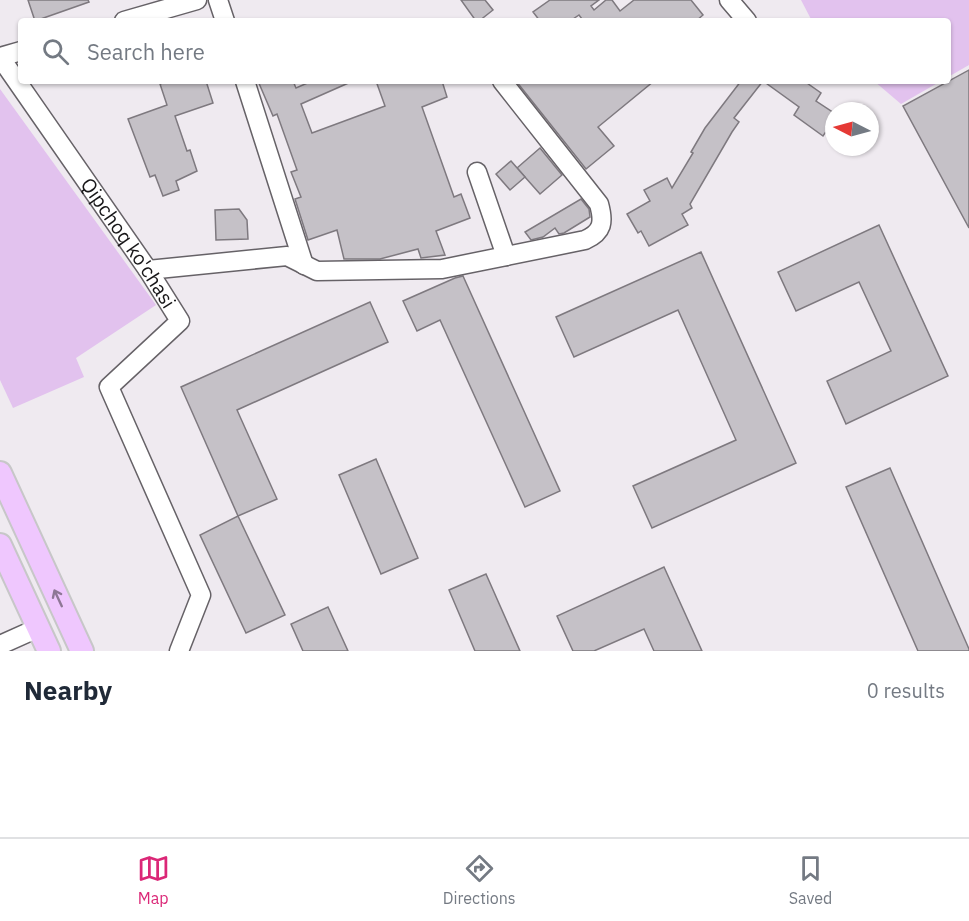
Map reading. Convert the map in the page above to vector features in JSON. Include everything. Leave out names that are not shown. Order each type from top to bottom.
[{"type":"main road","points":[[0,473],[82,651]]},
{"type":"main road","points":[[0,545],[49,651]]},
{"type":"street","points":[[134,18],[197,0]]},
{"type":"street","points":[[218,0],[224,18]]},
{"type":"street","points":[[729,0],[744,18]]},
{"type":"street","points":[[0,57],[18,52]]},
{"type":"street","name":"Qipchoq ko'chasi","points":[[0,57],[18,83]]},
{"type":"street","name":"Qipchoq ko'chasi","points":[[19,84],[148,270],[180,321],[109,387],[201,595],[179,651]]},
{"type":"street","points":[[246,84],[304,265]]},
{"type":"street","points":[[148,270],[287,256],[317,271],[442,269],[585,240],[594,236],[600,229],[602,215],[599,204],[503,84]]},
{"type":"street","points":[[477,172],[506,256]]},
{"type":"street","points":[[0,645],[39,628]]},
{"type":"shaded area","points":[[801,0],[969,0],[969,65],[951,75],[951,18],[810,18]]},
{"type":"shaded area","points":[[878,84],[936,84],[901,104]]},
{"type":"shaded area","points":[[0,89],[156,305],[76,358],[84,377],[13,408],[0,380]]},
{"type":"building","points":[[28,0],[88,0],[89,2],[44,18],[34,18]]},
{"type":"building","points":[[461,0],[485,0],[493,10],[483,18],[474,18]]},
{"type":"building","points":[[550,0],[599,0],[591,6],[594,10],[606,0],[612,0],[620,11],[634,0],[691,0],[703,15],[700,18],[581,18],[579,15],[574,18],[538,18],[533,12]]},
{"type":"building","points":[[969,70],[969,228],[903,106],[943,84],[951,84],[951,80]]},
{"type":"building","points":[[160,84],[207,84],[213,103],[175,116],[187,151],[190,150],[197,171],[176,181],[179,190],[163,196],[155,175],[150,177],[128,119],[167,105]]},
{"type":"building","points":[[259,84],[294,84],[296,88],[305,84],[346,84],[301,104],[312,133],[385,106],[377,84],[443,84],[447,97],[422,107],[454,197],[461,194],[470,218],[436,231],[445,255],[421,258],[418,249],[380,259],[344,259],[337,230],[308,240],[295,199],[301,197],[291,172],[297,170],[277,114],[273,116]]},
{"type":"building","points":[[518,84],[650,84],[598,127],[614,146],[586,169]]},
{"type":"building","points":[[739,84],[761,84],[734,118],[739,122],[690,204],[692,208],[682,214],[688,225],[649,246],[641,231],[638,233],[627,214],[650,201],[644,190],[667,178],[672,188],[705,128]]},
{"type":"building","points":[[767,84],[808,84],[821,93],[816,101],[825,107],[825,133],[823,136],[794,115],[799,107]]},
{"type":"building","points":[[540,148],[562,175],[540,194],[517,168]]},
{"type":"building","points":[[511,161],[525,177],[510,190],[496,174]]},
{"type":"building","points":[[581,199],[589,209],[590,217],[564,233],[559,234],[555,228],[543,237],[531,240],[525,232]]},
{"type":"building","points":[[239,209],[247,220],[248,239],[216,240],[215,210]]},
{"type":"building","points":[[879,225],[948,376],[846,424],[827,381],[891,351],[859,282],[796,311],[778,272]]},
{"type":"building","points":[[701,252],[796,463],[652,528],[633,486],[736,440],[678,310],[574,357],[556,317]]},
{"type":"building","points":[[463,276],[560,491],[525,507],[440,320],[417,331],[403,301]]},
{"type":"building","points":[[370,302],[388,342],[237,410],[277,499],[238,516],[181,387]]},
{"type":"building","points":[[376,459],[418,558],[381,574],[339,475]]},
{"type":"building","points":[[890,468],[969,651],[918,651],[846,487]]},
{"type":"building","points":[[238,516],[285,615],[246,633],[200,535]]},
{"type":"building","points":[[664,567],[702,651],[654,651],[644,629],[594,651],[573,651],[557,616]]},
{"type":"building","points":[[486,574],[520,651],[475,651],[449,590]]},
{"type":"building","points":[[328,607],[348,651],[303,651],[291,624]]}]
